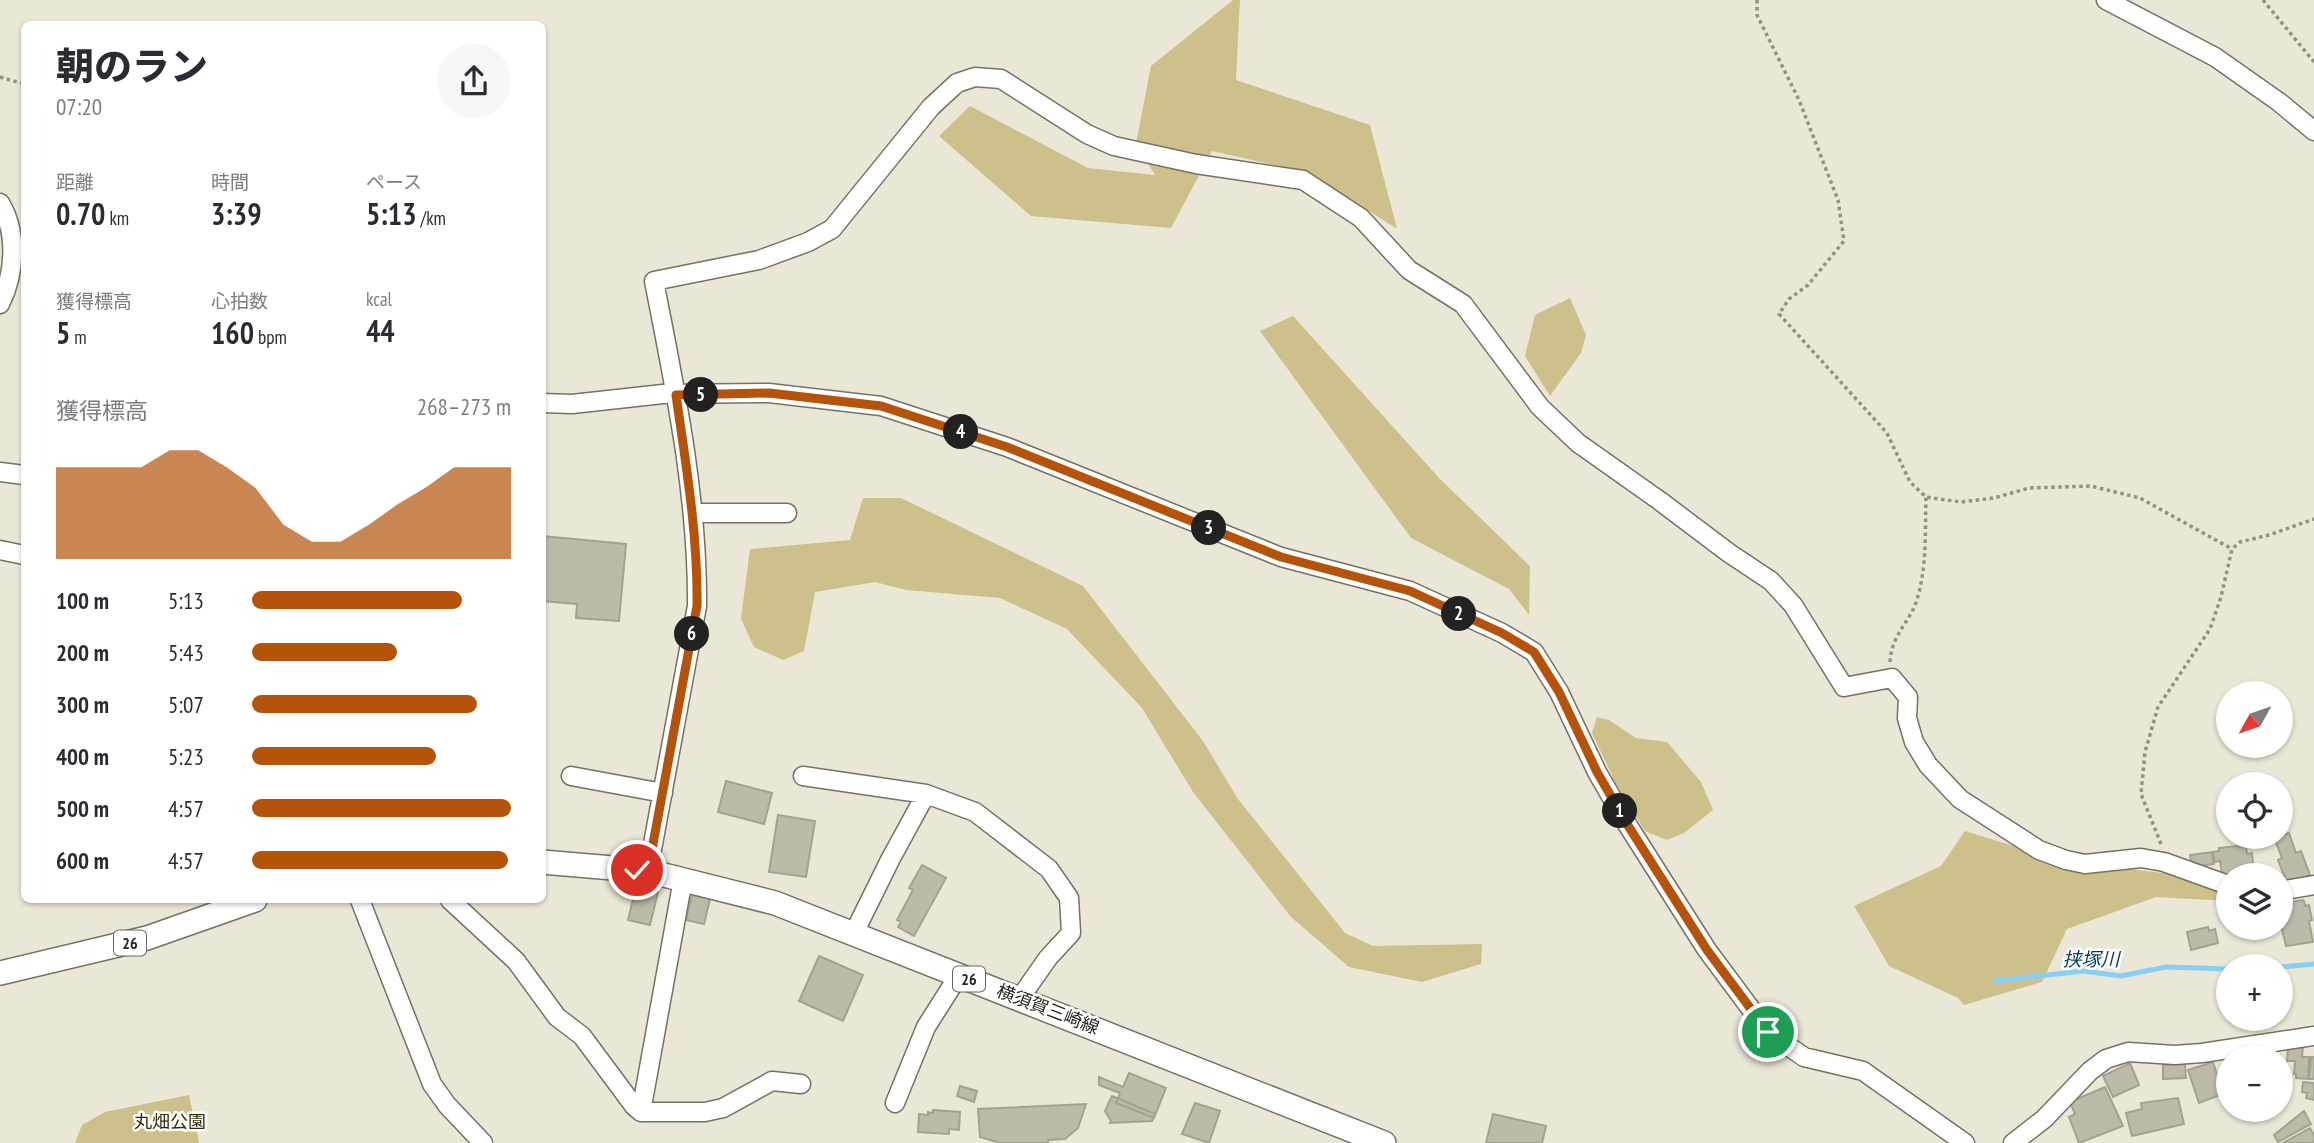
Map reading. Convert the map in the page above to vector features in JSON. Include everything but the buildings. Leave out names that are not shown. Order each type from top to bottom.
[{"type":"main road","name":"横須賀三崎線","points":[[546,862],[648,871],[775,903],[1384,1143]]},
{"type":"main road","name":"26","points":[[0,973],[147,938],[246,903]]},
{"type":"street","points":[[2106,0],[2215,57],[2279,102],[2314,131]]},
{"type":"street","points":[[648,871],[697,606],[698,567],[676,395],[654,281],[760,260],[808,242],[832,229],[899,145],[948,90],[957,83],[975,77],[1001,79],[1087,134],[1114,146],[1196,164],[1303,180],[1361,218],[1409,270],[1463,304],[1540,407],[1578,443],[1771,581],[1793,605],[1844,687],[1892,678],[1908,697],[1907,718],[1914,742],[1928,765],[1960,799],[2039,850],[2066,860],[2085,864],[2141,858],[2164,862],[2216,881]]},
{"type":"street","points":[[0,204],[18,238],[12,273],[0,304]]},
{"type":"street","points":[[546,402],[572,404],[663,394],[769,393],[881,406],[1007,447],[1281,557],[1410,591],[1502,633],[1534,652],[1559,692],[1597,772],[1627,824],[1707,950],[1768,1032],[1804,1057],[1863,1071],[1965,1143]]},
{"type":"street","points":[[0,472],[21,475]]},
{"type":"street","points":[[693,513],[787,513]]},
{"type":"street","points":[[0,550],[21,554]]},
{"type":"street","points":[[571,776],[663,793]]},
{"type":"street","points":[[803,776],[926,794],[975,812],[1049,869],[1069,898],[1071,933],[1048,958],[1020,998]]},
{"type":"street","points":[[854,933],[926,794]]},
{"type":"street","points":[[641,1112],[683,879]]},
{"type":"street","points":[[2293,889],[2314,885]]},
{"type":"street","points":[[361,903],[432,1084],[447,1105],[483,1143]]},
{"type":"street","points":[[453,903],[516,961],[557,1017],[582,1036],[641,1112],[705,1112],[723,1108],[772,1081],[801,1084]]},
{"type":"street","points":[[895,1103],[926,1027],[958,975]]},
{"type":"street","points":[[2013,1143],[2044,1119],[2090,1071],[2106,1059],[2129,1052],[2202,1054],[2314,1036]]},
{"type":"path","points":[[1757,0],[1757,15],[1799,100],[1838,200],[1844,241],[1808,285],[1789,299],[1779,314],[1887,433],[1910,482],[1926,497],[1961,502],[1994,498],[2029,488],[2091,486],[2140,498],[2232,549]]},
{"type":"path","points":[[2263,0],[2314,62]]},
{"type":"path","points":[[0,77],[21,83]]},
{"type":"path","points":[[1892,678],[1890,659],[1894,639],[1918,600],[1924,566],[1926,497]]},
{"type":"path","points":[[2164,862],[2164,850],[2141,794],[2145,752],[2158,707],[2210,629],[2221,597],[2232,549],[2240,542],[2314,519]]},
{"type":"green space","points":[[1233,0],[1240,0],[1236,80],[1370,125],[1397,229],[1310,173],[1212,151],[1171,228],[1031,216],[939,136],[970,106],[1088,168],[1155,175],[1136,144],[1151,66]]},
{"type":"green space","points":[[1570,298],[1586,335],[1581,353],[1550,396],[1525,356],[1535,315]]},
{"type":"green space","points":[[1293,316],[1440,479],[1530,566],[1529,615],[1509,589],[1411,538],[1260,331]]},
{"type":"green space","points":[[863,498],[901,498],[1083,586],[1203,741],[1238,799],[1345,933],[1373,946],[1482,944],[1481,964],[1422,982],[1349,967],[1291,917],[1193,792],[1142,708],[1067,629],[1000,598],[906,590],[875,582],[815,592],[804,651],[783,660],[754,647],[741,619],[750,549],[850,540]]},
{"type":"green space","points":[[1597,717],[1609,720],[1636,738],[1667,742],[1701,782],[1713,810],[1684,833],[1667,840],[1645,831],[1615,782],[1592,733]]},
{"type":"green space","points":[[1965,831],[2062,861],[2205,878],[2216,882],[2216,900],[2156,897],[2067,929],[2042,982],[1964,1005],[1958,998],[1889,966],[1854,906],[1941,866]]},
{"type":"green space","name":"丸畑公園","points":[[189,1095],[199,1143],[75,1143],[82,1125],[105,1112]]},
{"type":"waterway","name":"挟塚川","points":[[2293,966],[2314,964]]},
{"type":"waterway","name":"挟塚川","points":[[1995,981],[2083,971],[2121,976],[2166,967],[2216,969]]},
{"type":"route","points":[[637,870],[648,871],[697,606],[698,567],[693,513],[676,395],[769,393],[881,406],[1007,447],[1281,557],[1410,591],[1502,633],[1534,652],[1559,692],[1597,772],[1627,824],[1707,950],[1768,1032]]}]
